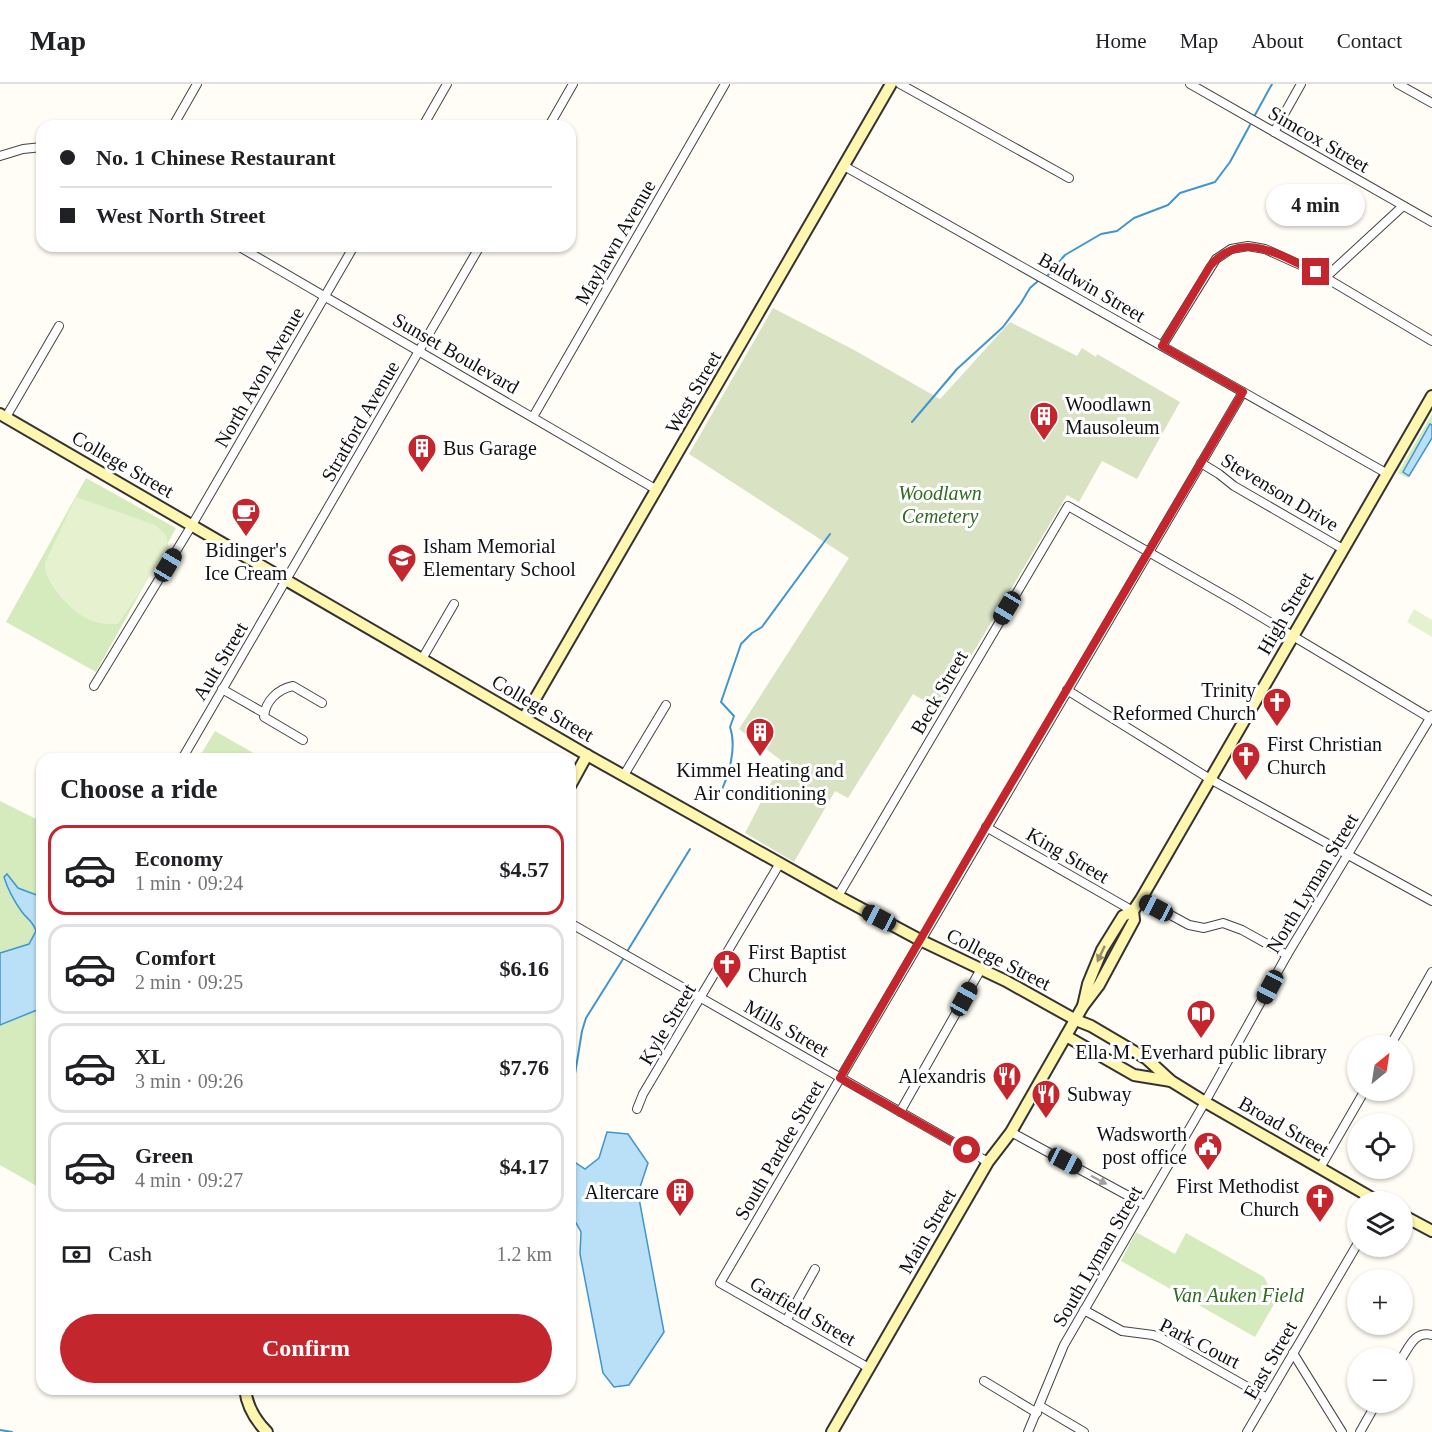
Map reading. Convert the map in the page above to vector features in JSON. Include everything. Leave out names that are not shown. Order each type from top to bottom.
[{"type":"main road","name":"West Street","points":[[524,718],[891,84]]},
{"type":"main road","name":"High Street","points":[[1076,1020],[1102,950],[1123,916],[1133,911],[1141,899],[1432,396]]},
{"type":"main road","name":"College Street","points":[[3,415],[587,755],[838,896],[920,940],[1006,981],[1076,1020]]},
{"type":"main road","points":[[576,775],[587,755]]},
{"type":"main road","name":"Broad Street","points":[[1076,1020],[1091,1026],[1153,1063],[1171,1081],[1205,1102],[1360,1191]]},
{"type":"main road","name":"Main Street","points":[[832,1432],[988,1162],[1011,1132],[1076,1020]]},
{"type":"main road","name":"Broad Street","points":[[1066,1036],[1127,1071],[1171,1081]]},
{"type":"main road","points":[[1146,1077],[1152,1072],[1153,1063]]},
{"type":"main road","points":[[1413,1221],[1432,1232]]},
{"type":"main road","points":[[246,1395],[254,1414],[267,1432]]},
{"type":"street","points":[[176,120],[197,84]]},
{"type":"street","points":[[426,120],[447,84]]},
{"type":"street","points":[[552,120],[573,84]]},
{"type":"street","name":"Maylawn Avenue","points":[[533,417],[725,84]]},
{"type":"street","points":[[900,84],[1069,178]]},
{"type":"street","name":"Simcox Street","points":[[1190,84],[1432,222]]},
{"type":"street","points":[[1274,132],[1300,84]]},
{"type":"street","points":[[1398,84],[1432,104]]},
{"type":"street","points":[[0,156],[36,148]]},
{"type":"street","name":"Baldwin Street","points":[[844,166],[1386,473]]},
{"type":"street","points":[[1326,277],[1403,206]]},
{"type":"street","points":[[1162,346],[1210,266],[1231,249],[1240,247],[1257,247],[1326,277],[1432,341]]},
{"type":"street","name":"Sunset Boulevard","points":[[248,252],[657,490]]},
{"type":"street","name":"North Avon Avenue","points":[[94,686],[192,525],[350,252]]},
{"type":"street","name":"Stratford Avenue","points":[[287,580],[477,252]]},
{"type":"street","points":[[3,415],[59,326]]},
{"type":"street","name":"South Pardee Street","points":[[720,1283],[986,826],[1243,392]]},
{"type":"street","name":"Stevenson Drive","points":[[1201,463],[1220,474],[1234,486],[1343,549]]},
{"type":"street","name":"Beck Street","points":[[838,896],[1068,506],[1149,552]]},
{"type":"street","points":[[1149,552],[1431,717]]},
{"type":"street","name":"Ault Street","points":[[185,753],[287,580]]},
{"type":"street","points":[[422,659],[454,604]]},
{"type":"street","points":[[264,713],[275,692],[293,686],[322,703]]},
{"type":"street","points":[[222,689],[264,713],[264,717],[303,740]]},
{"type":"street","points":[[1067,690],[1210,779],[1432,901]]},
{"type":"street","points":[[624,775],[666,705]]},
{"type":"street","name":"North Lyman Street","points":[[1205,1102],[1287,955],[1431,717]]},
{"type":"street","name":"King Street","points":[[986,826],[1133,911]]},
{"type":"street","name":"Kyle Street","points":[[637,1109],[643,1094],[780,863]]},
{"type":"street","points":[[1141,899],[1189,925],[1204,928],[1222,923],[1242,930],[1287,955]]},
{"type":"street","name":"Mills Street","points":[[576,926],[988,1162]]},
{"type":"street","points":[[900,1112],[981,969]]},
{"type":"street","points":[[1396,1035],[1432,972]]},
{"type":"street","points":[[1320,1168],[1359,1101]]},
{"type":"street","name":"South Lyman Street","points":[[1028,1432],[1064,1345],[1205,1102]]},
{"type":"street","points":[[1011,1132],[1145,1205]]},
{"type":"street","name":"East Street","points":[[1247,1432],[1350,1257]]},
{"type":"street","points":[[786,1321],[815,1269]]},
{"type":"street","name":"Garfield Street","points":[[720,1283],[869,1368]]},
{"type":"street","name":"Park Court","points":[[1084,1310],[1122,1331],[1161,1338],[1267,1398]]},
{"type":"street","points":[[1409,1347],[1416,1337],[1425,1334],[1432,1335]]},
{"type":"street","points":[[1293,1353],[1342,1432]]},
{"type":"street","points":[[984,1381],[1084,1432]]},
{"type":"street","points":[[1360,1432],[1371,1413]]},
{"type":"green space","name":"Woodlawn Cemetery","points":[[773,308],[856,351],[940,399],[1010,322],[1077,356],[1082,348],[1096,357],[1097,354],[1180,402],[1137,479],[1102,461],[1079,502],[1067,495],[939,710],[913,694],[848,798],[835,791],[794,862],[745,833],[782,761],[739,729],[849,558],[689,454]]},
{"type":"green space","points":[[1432,405],[1432,411],[1397,472],[1396,468]]},
{"type":"green space","points":[[1432,414],[1432,425],[1403,471],[1409,476],[1408,478],[1398,473]]},
{"type":"green space","points":[[86,478],[176,528],[96,672],[6,622]]},
{"type":"green space","points":[[76,497],[155,525],[166,535],[169,548],[118,624],[98,623],[80,614],[65,602],[48,578],[45,563]]},
{"type":"green space","points":[[1414,609],[1432,620],[1432,637],[1407,622]]},
{"type":"green space","points":[[215,731],[254,753],[202,753]]},
{"type":"green space","points":[[0,801],[36,819],[36,1186],[0,1165]]},
{"type":"green space","name":"Van Auken Field","points":[[1136,1232],[1175,1254],[1186,1233],[1264,1277],[1276,1301],[1255,1337],[1121,1261]]},
{"type":"water","points":[[1430,424],[1432,425],[1432,438],[1409,476],[1403,472]]},
{"type":"water","points":[[7,874],[18,888],[36,895],[36,931],[22,912],[4,877]]},
{"type":"water","points":[[36,931],[36,1010],[0,1025],[0,953],[29,944]]},
{"type":"water","points":[[607,1132],[628,1134],[648,1163],[638,1193],[664,1332],[629,1385],[614,1387],[603,1373],[580,1254],[581,1232],[576,1223],[576,1163],[585,1169],[599,1158]]},
{"type":"waterway","points":[[1255,115],[1272,84]]},
{"type":"waterway","points":[[1048,275],[1065,255],[1101,234],[1117,231],[1134,218],[1168,205],[1180,193],[1215,182],[1230,162],[1250,125]]},
{"type":"waterway","points":[[912,422],[957,369],[1003,327],[1030,288],[1038,281]]},
{"type":"waterway","points":[[719,795],[731,762],[733,744],[730,727],[734,716],[721,702],[741,644],[762,627],[830,534]]},
{"type":"waterway","points":[[628,950],[690,849]]},
{"type":"waterway","points":[[576,1068],[586,1018],[623,959]]},
{"type":"waterway","points":[[0,1430],[12,1432]]},
{"type":"place","name":"Woodlawn Mausoleum","points":[[1044,442]]},
{"type":"place","name":"Bus Garage","points":[[422,474]]},
{"type":"place","name":"Bidinger's Ice Cream","points":[[246,538]]},
{"type":"place","name":"Isham Memorial Elementary School","points":[[402,584]]},
{"type":"place","name":"Trinity Reformed Church","points":[[1277,728]]},
{"type":"place","name":"Kimmel Heating and Air conditioning","points":[[760,758]]},
{"type":"place","name":"First Christian Church","points":[[1246,782]]},
{"type":"place","name":"First Baptist Church","points":[[727,990]]},
{"type":"place","name":"Ella M. Everhard public library","points":[[1201,1040]]},
{"type":"place","name":"Alexandris","points":[[1007,1102]]},
{"type":"place","name":"Subway","points":[[1046,1120]]},
{"type":"place","name":"Wadsworth post office","points":[[1208,1172]]},
{"type":"place","name":"Altercare","points":[[680,1218]]},
{"type":"place","name":"First Methodist Church","points":[[1320,1224]]},
{"type":"route","points":[[967,1150],[840,1078],[1243,392],[1162,346],[1210,266],[1223,253],[1231,249],[1248,246],[1265,249],[1316,272]]}]
